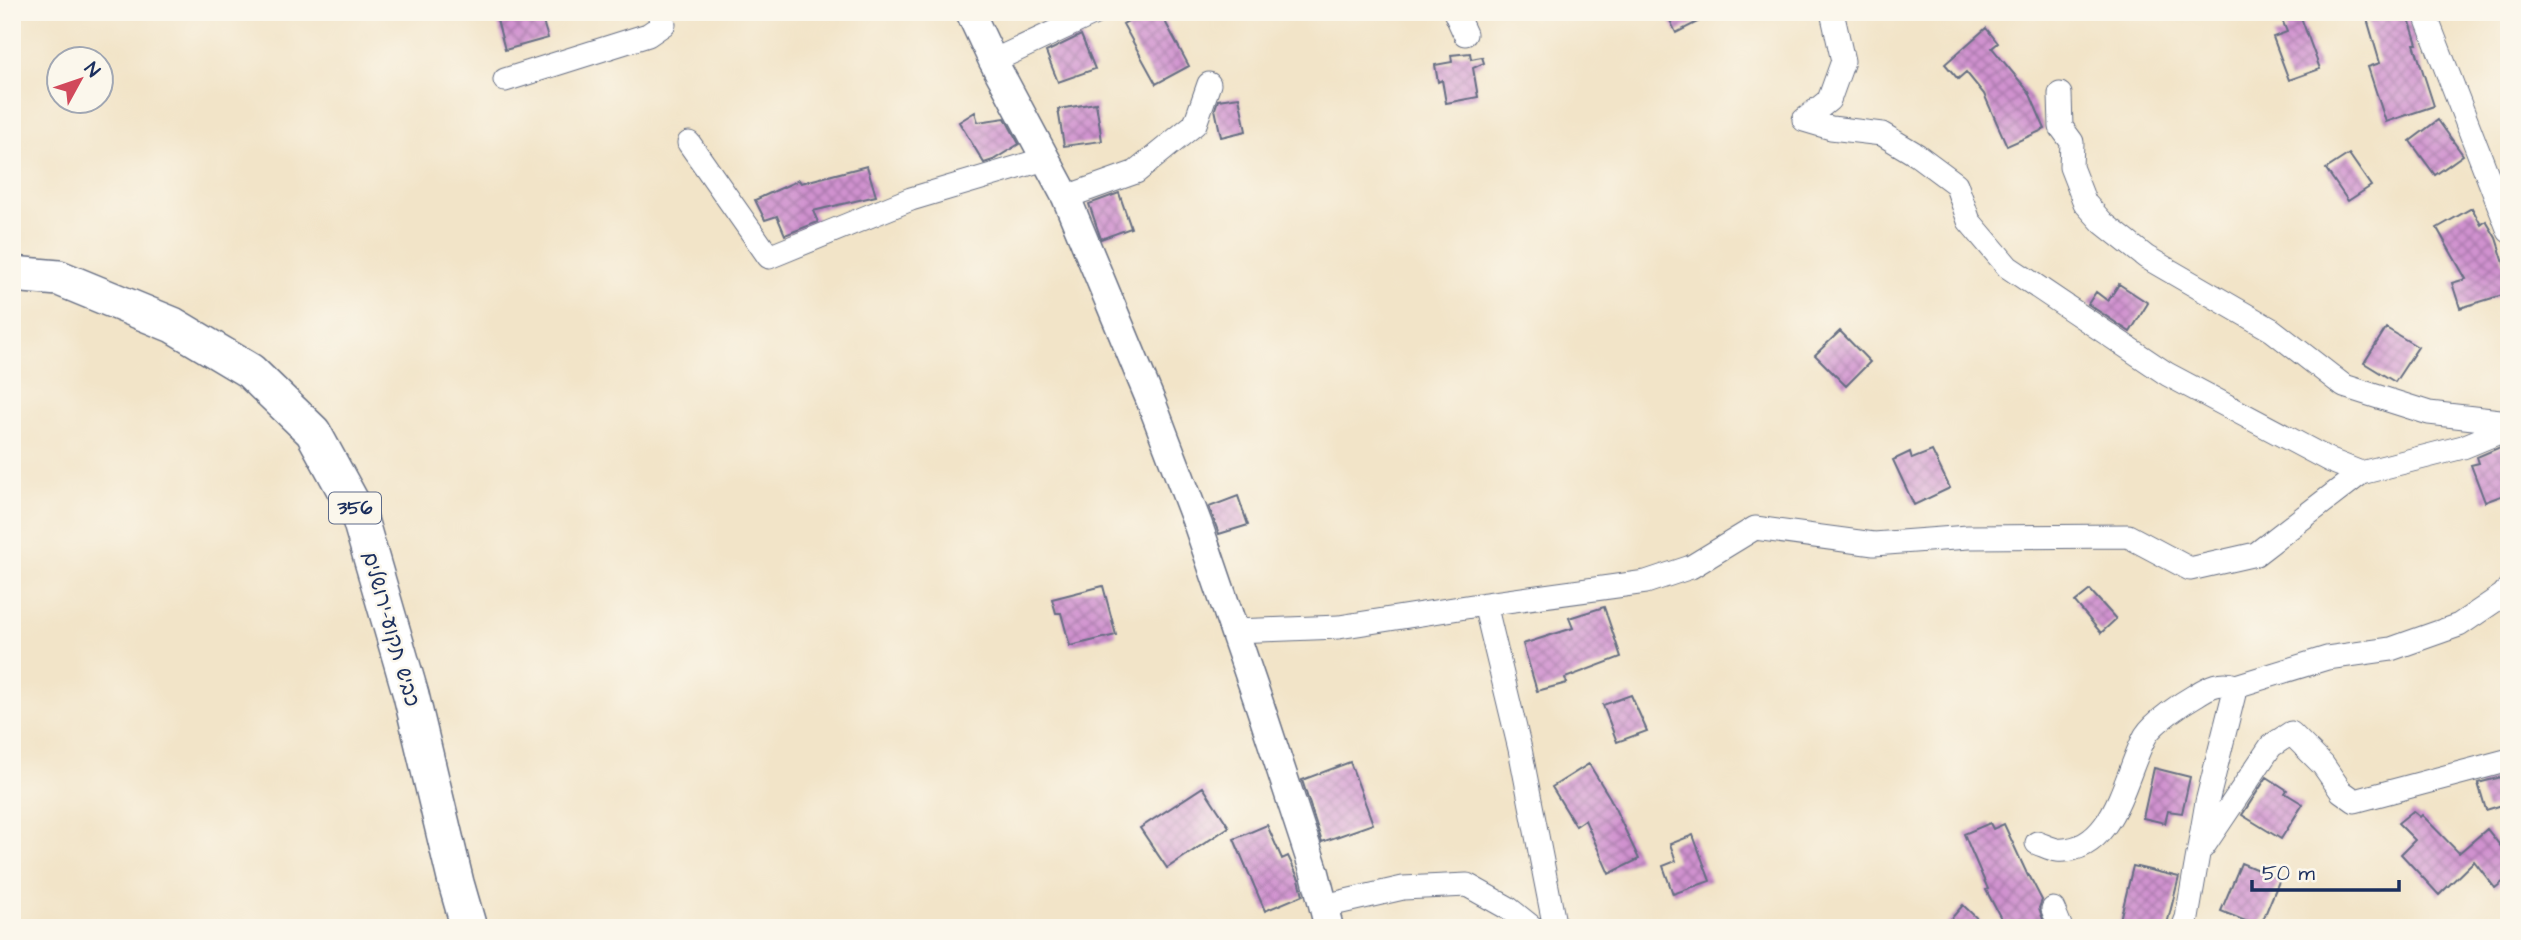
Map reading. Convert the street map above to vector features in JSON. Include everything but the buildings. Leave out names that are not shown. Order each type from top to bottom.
[{"type":"main road","name":"כביש תקוע–ירושלים","points":[[12,274],[59,278],[173,325],[250,371],[313,432],[359,516],[411,695],[469,928]]},
{"type":"street","points":[[505,80],[648,35],[664,24],[658,12]]},
{"type":"street","points":[[970,12],[993,61],[1066,197],[1152,404],[1198,525],[1327,917],[1403,888],[1467,885],[1508,908],[1533,928]]},
{"type":"street","points":[[993,61],[1097,12]]},
{"type":"street","points":[[1455,12],[1465,33]]},
{"type":"street","points":[[1832,12],[1843,61],[1829,100],[1804,120],[1831,128],[1882,134],[1917,155],[1956,184],[1969,221],[2008,267],[2167,374],[2331,461],[2361,473]]},
{"type":"street","points":[[2424,12],[2509,231]]},
{"type":"street","points":[[1066,197],[1136,172],[1195,124],[1209,84]]},
{"type":"street","points":[[2060,94],[2061,127],[2072,142],[2071,167],[2085,203],[2103,223],[2146,257],[2272,330],[2344,386],[2429,412],[2509,422]]},
{"type":"street","points":[[689,143],[769,257],[911,199],[1045,159]]},
{"type":"street","points":[[1234,631],[1339,627],[1646,582],[1692,567],[1755,528],[1874,544],[1968,537],[2128,536],[2190,569],[2256,554],[2361,473],[2463,447],[2509,428]]},
{"type":"street","points":[[2037,843],[2056,850],[2076,848],[2093,839],[2105,826],[2123,794],[2147,733],[2183,702],[2208,687],[2224,683],[2236,686],[2327,658],[2391,649],[2459,625],[2509,588]]},
{"type":"street","points":[[1485,604],[1520,749],[1555,928]]},
{"type":"street","points":[[2183,928],[2207,802],[2236,686]]},
{"type":"street","points":[[2198,855],[2272,746],[2291,733],[2323,765],[2340,791],[2355,801],[2509,761]]}]
